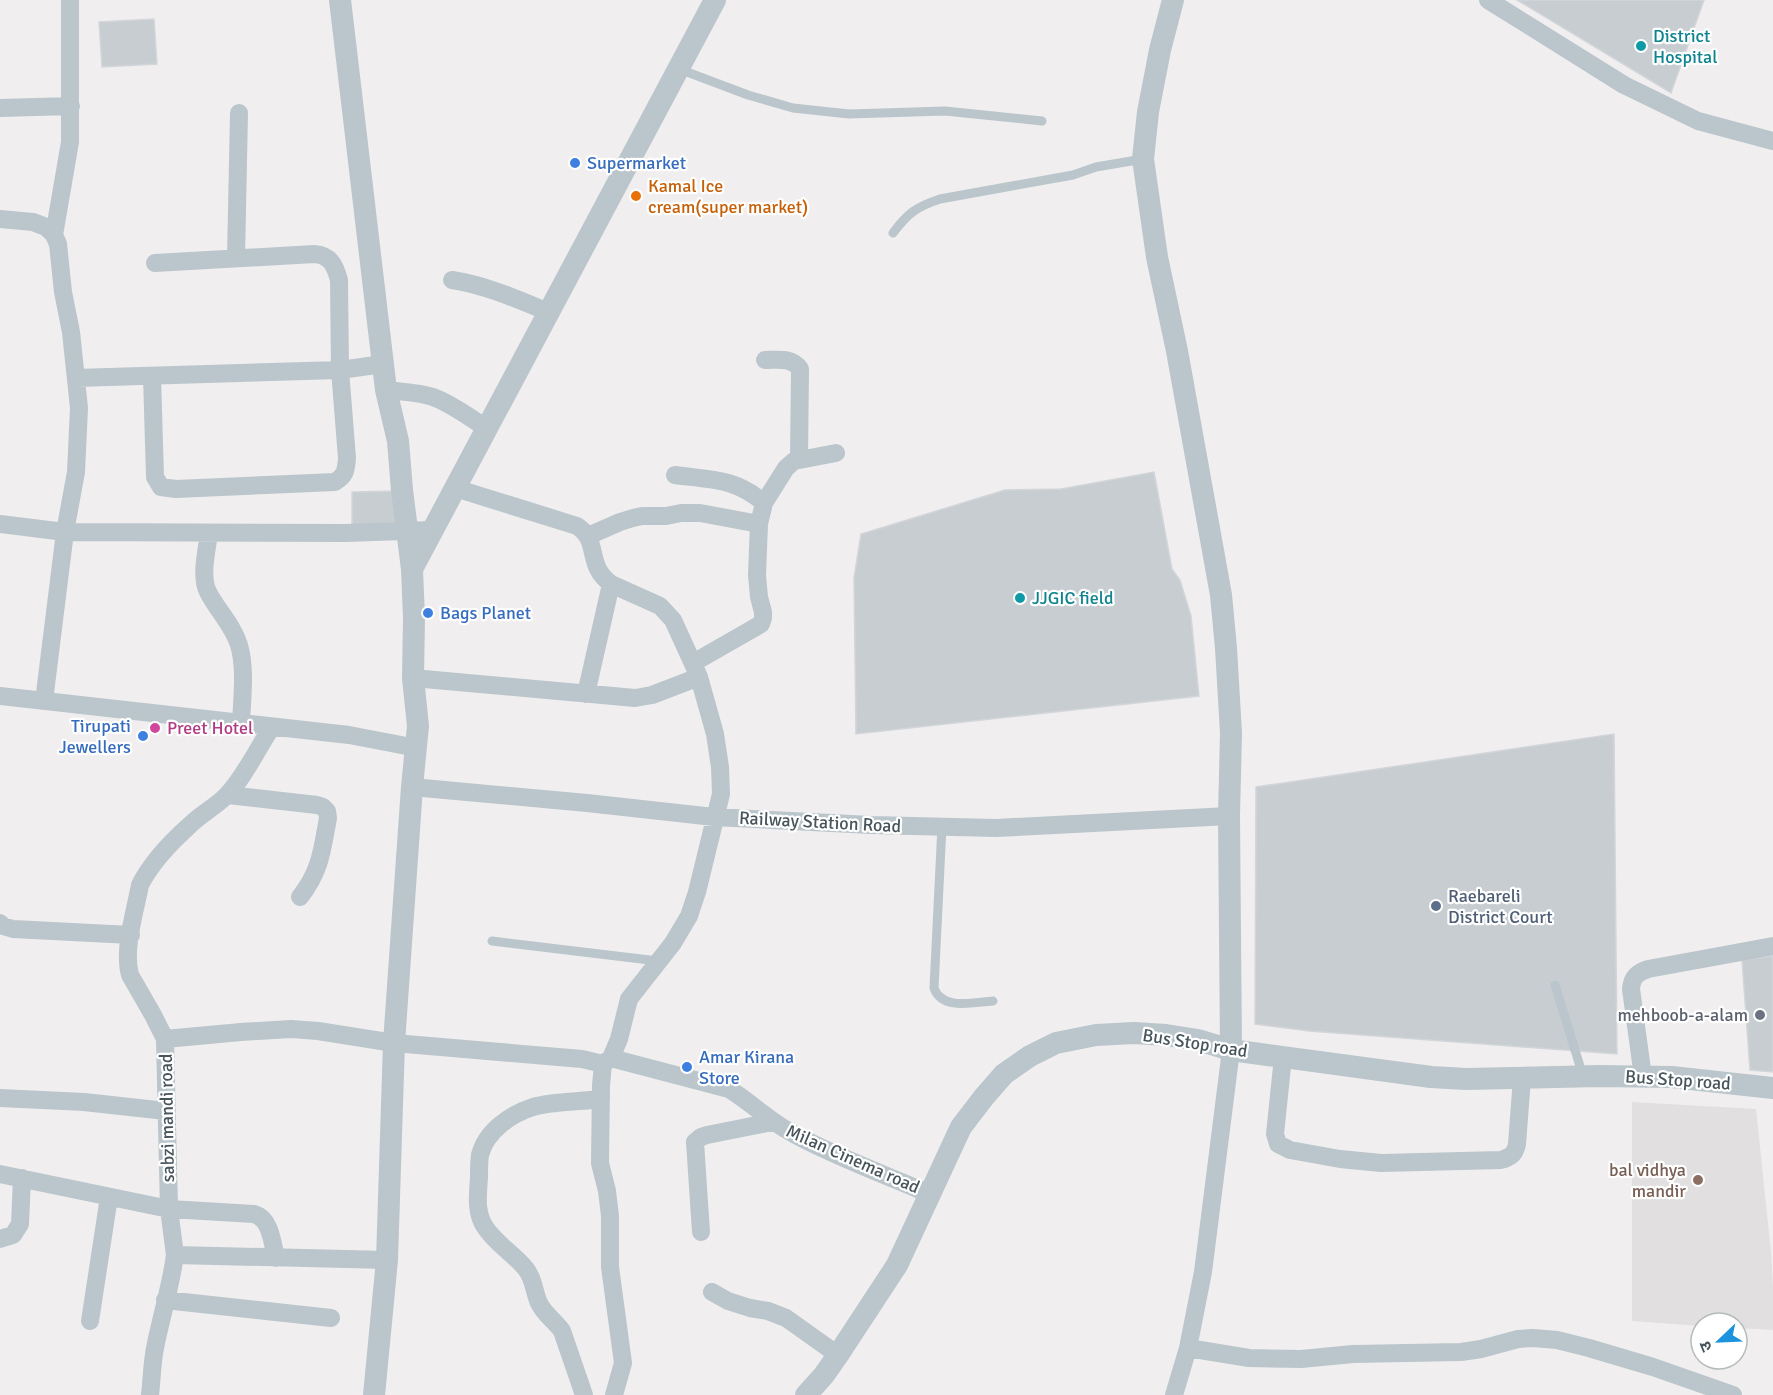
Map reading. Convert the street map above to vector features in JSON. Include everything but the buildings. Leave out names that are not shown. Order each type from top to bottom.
[{"type":"street","points":[[54,235],[68,156],[71,106],[70,0]]},
{"type":"street","points":[[340,0],[386,390],[398,441],[412,569],[413,678],[418,726],[394,1043],[387,1260],[374,1395]]},
{"type":"street","points":[[412,569],[716,0]]},
{"type":"street","points":[[1173,0],[1148,112],[1143,159],[1157,257],[1178,351],[1221,595],[1230,703],[1231,1050],[1203,1272],[1188,1348],[1174,1395]]},
{"type":"street","points":[[1488,0],[1624,85],[1698,121],[1773,141]]},
{"type":"street","points":[[0,108],[71,106]]},
{"type":"street","points":[[236,258],[239,113]]},
{"type":"street","points":[[0,219],[33,222],[46,227],[54,235],[58,244],[79,408],[76,472],[65,532],[44,701]]},
{"type":"street","points":[[152,376],[155,477],[161,487],[176,489],[335,482],[344,477],[347,458],[340,370],[339,280],[331,260],[314,254],[154,263]]},
{"type":"street","points":[[452,280],[491,290],[548,312]]},
{"type":"street","points":[[765,360],[790,360],[800,369],[799,460]]},
{"type":"street","points":[[76,378],[340,370],[383,364]]},
{"type":"street","points":[[386,390],[422,394],[434,398],[452,406],[486,428]]},
{"type":"street","points":[[413,678],[634,698],[652,695],[696,670],[761,624],[763,612],[757,575],[759,524],[764,503],[786,468],[794,461],[836,453]]},
{"type":"street","points":[[675,476],[734,484],[752,493],[764,503]]},
{"type":"street","points":[[455,488],[577,526],[588,536],[598,569],[605,579],[611,584],[660,606],[673,620],[696,670],[715,734],[721,794],[699,884],[689,916],[673,943],[629,999],[619,1039],[607,1061],[601,1099],[600,1163],[610,1216],[611,1276],[623,1363],[614,1395]]},
{"type":"street","points":[[588,536],[633,518],[681,513],[700,513],[759,524]]},
{"type":"street","points":[[0,525],[65,532],[433,530]]},
{"type":"street","points":[[209,532],[205,582],[208,592],[234,633],[241,652],[241,723]]},
{"type":"street","points":[[586,694],[611,584]]},
{"type":"street","points":[[0,696],[349,735],[417,748]]},
{"type":"street","name":"sabzi mandi road","points":[[150,1395],[155,1347],[165,1300],[170,1288],[175,1255],[169,1209],[165,1039],[130,975],[128,950],[140,885],[145,876],[158,858],[190,825],[228,795],[272,727]]},
{"type":"street","name":"Railway Station Road","points":[[412,787],[714,817],[996,828],[1229,816]]},
{"type":"street","points":[[228,795],[317,805],[323,807],[327,812],[328,818],[317,871],[300,897]]},
{"type":"street","points":[[0,923],[13,929],[131,935]]},
{"type":"street","points":[[1643,1077],[1631,989],[1632,981],[1638,973],[1648,969],[1773,946]]},
{"type":"street","name":"Milan Cinema road","points":[[165,1039],[291,1029],[394,1043],[607,1061],[729,1089],[744,1098],[772,1122],[809,1142],[930,1194]]},
{"type":"street","name":"Bus Stop road","points":[[806,1395],[838,1355],[897,1264],[962,1127],[1004,1074],[1030,1056],[1056,1043],[1096,1035],[1134,1033],[1166,1035],[1198,1040],[1231,1050],[1431,1077],[1466,1079],[1583,1076],[1672,1077],[1773,1088]]},
{"type":"street","points":[[1283,1057],[1275,1134],[1278,1144],[1290,1150],[1340,1159],[1374,1162],[1501,1160],[1511,1157],[1517,1144],[1522,1078]]},
{"type":"street","points":[[0,1098],[84,1102],[166,1111]]},
{"type":"street","points":[[584,1395],[562,1331],[538,1302],[531,1277],[526,1269],[484,1226],[477,1199],[480,1154],[493,1131],[501,1124],[531,1108],[601,1099]]},
{"type":"street","points":[[701,1232],[695,1142],[707,1135],[772,1122]]},
{"type":"street","points":[[0,1174],[169,1209],[254,1214],[265,1220],[276,1257]]},
{"type":"street","points":[[0,1239],[13,1235],[18,1230],[22,1178]]},
{"type":"street","points":[[90,1321],[109,1197]]},
{"type":"street","points":[[175,1255],[387,1260]]},
{"type":"street","points":[[712,1292],[728,1301],[786,1318],[838,1355]]},
{"type":"street","points":[[165,1300],[331,1318]]},
{"type":"street","points":[[1188,1348],[1249,1358],[1301,1359],[1353,1354],[1461,1352],[1481,1350],[1518,1339],[1533,1338],[1582,1346],[1653,1367],[1732,1395]]},
{"type":"lane","points":[[679,69],[759,99],[793,108],[873,115],[907,111],[945,111],[1042,121]]},
{"type":"lane","points":[[893,233],[904,217],[927,203],[940,199],[1073,175],[1096,167],[1143,159]]},
{"type":"lane","points":[[942,826],[934,988],[936,995],[950,1003],[993,1001]]},
{"type":"lane","points":[[492,941],[658,961]]},
{"type":"lane","points":[[1555,985],[1583,1076]]},
{"type":"shaded area","name":"bal vidhya mandir","points":[[1632,1102],[1756,1109],[1771,1252],[1773,1330],[1749,1329],[1749,1311],[1689,1311],[1689,1325],[1632,1321]]},
{"type":"place","name":"District Hospital","points":[[1641,46]]},
{"type":"place","name":"Supermarket","points":[[575,163]]},
{"type":"place","name":"Kamal Ice cream(super market)","points":[[636,196]]},
{"type":"place","name":"JJGIC field","points":[[1020,598]]},
{"type":"place","name":"Bags Planet","points":[[428,613]]},
{"type":"place","name":"Preet Hotel","points":[[155,728]]},
{"type":"place","name":"Tirupati Jewellers","points":[[143,736]]},
{"type":"place","name":"Raebareli District Court","points":[[1436,906]]},
{"type":"place","name":"mehboob-a-alam","points":[[1760,1015]]},
{"type":"place","name":"Amar Kirana Store","points":[[687,1067]]},
{"type":"place","name":"bal vidhya mandir","points":[[1698,1180]]}]
